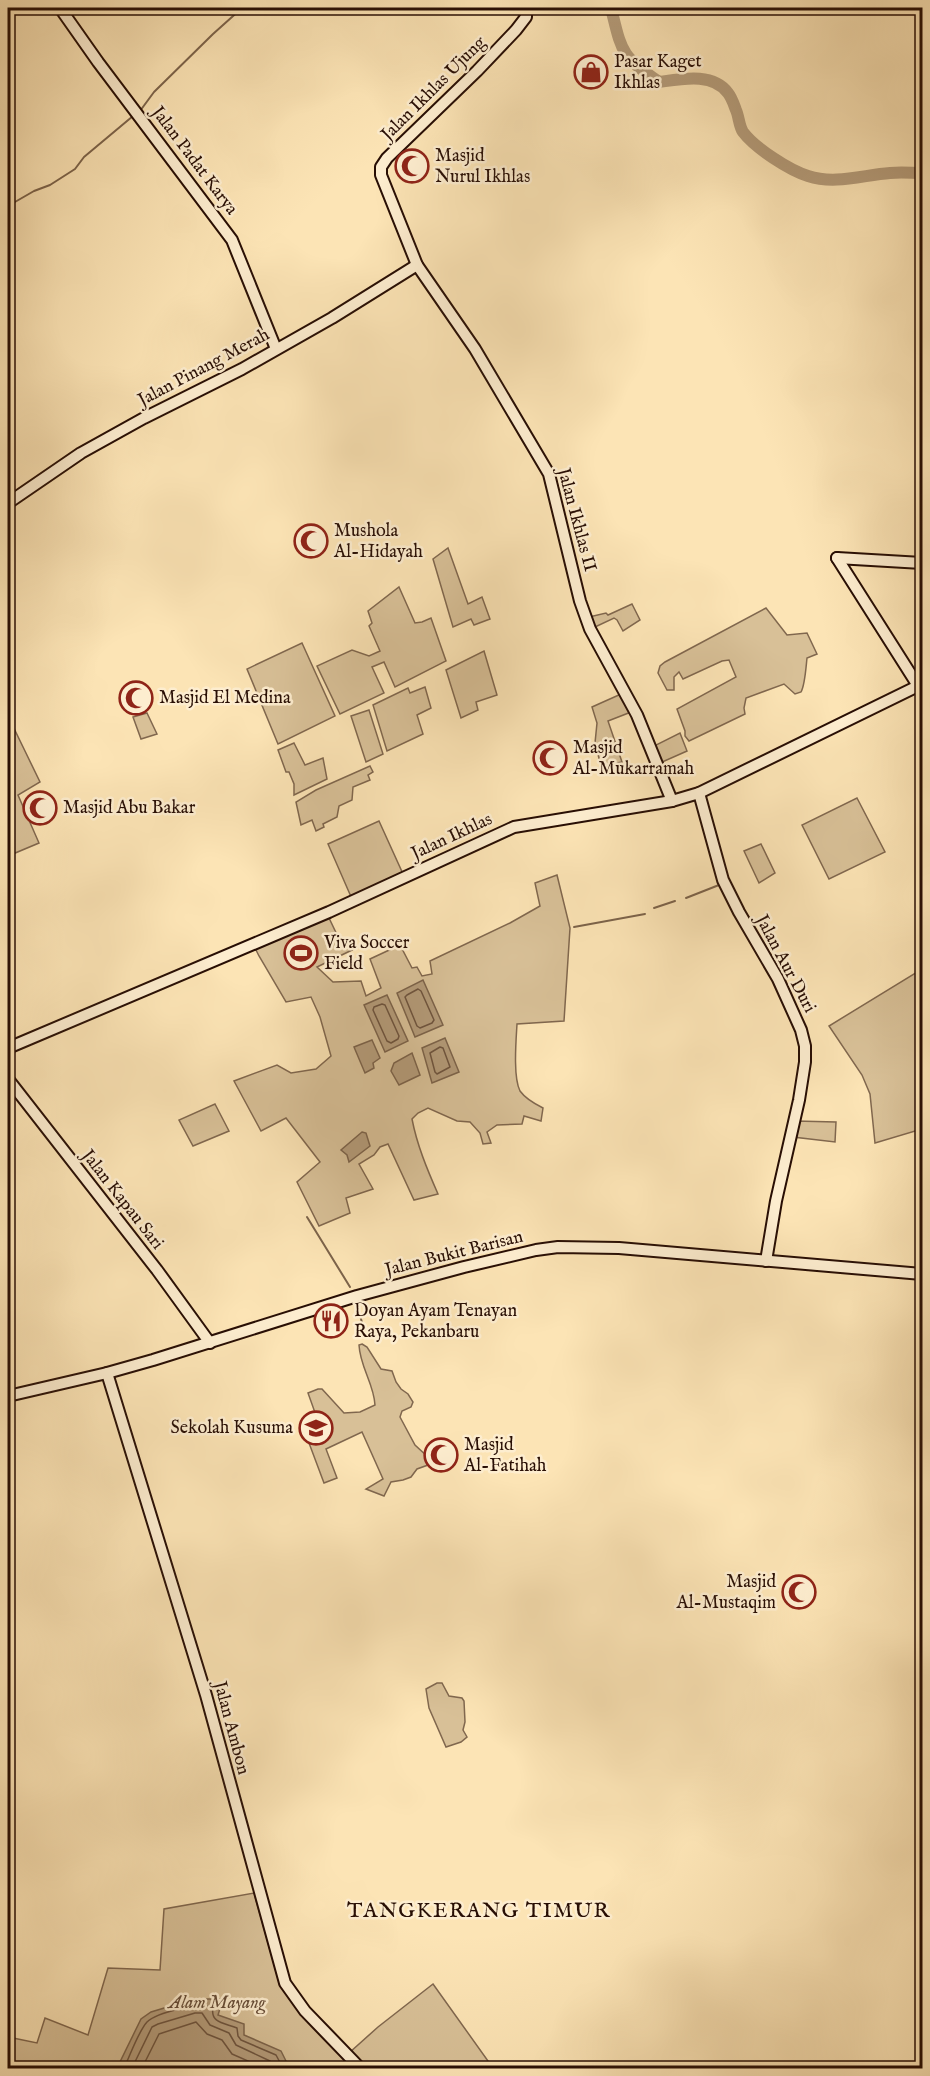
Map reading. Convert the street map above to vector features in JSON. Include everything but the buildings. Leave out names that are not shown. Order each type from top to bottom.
[{"type":"street","name":"Jalan Padat Karya","points":[[60,8],[232,240],[276,348]]},
{"type":"street","name":"Jalan Ikhlas Ujung","points":[[417,265],[382,179],[381,167],[387,158],[516,30],[526,16],[526,8]]},
{"type":"street","name":"Jalan Pinang Merah","points":[[8,503],[102,441],[242,369],[332,318],[417,265]]},
{"type":"street","name":"Jalan Ikhlas II","points":[[417,265],[475,349],[549,474],[580,601],[590,629],[637,715],[672,801]]},
{"type":"street","points":[[920,689],[837,558],[922,563]]},
{"type":"street","name":"Jalan Ikhlas","points":[[8,1048],[330,912],[514,826],[672,801],[699,793],[920,689]]},
{"type":"street","name":"Jalan Aur Duri","points":[[699,793],[723,880],[778,979],[801,1030],[805,1046],[799,1100],[776,1201],[766,1261]]},
{"type":"street","name":"Jalan Kapau Sari","points":[[8,1079],[157,1270],[210,1343]]},
{"type":"street","name":"Jalan Bukit Barisan","points":[[8,1396],[107,1373],[357,1296],[536,1250],[558,1247],[619,1248],[922,1274]]},
{"type":"street","name":"Jalan Ambon","points":[[107,1373],[202,1684],[285,1983],[305,2011],[360,2068]]},
{"type":"green space","points":[[448,548],[468,604],[482,597],[490,619],[474,625],[471,619],[453,627],[433,559]]},
{"type":"green space","points":[[399,587],[415,623],[431,618],[446,661],[395,687],[384,662],[372,667],[384,693],[340,714],[317,666],[352,650],[369,656],[380,651],[369,626],[372,623],[368,611]]},
{"type":"green space","points":[[632,604],[640,620],[623,631],[614,618],[595,627],[589,617],[606,613],[608,615]]},
{"type":"green space","points":[[766,608],[787,635],[807,633],[817,654],[807,658],[801,692],[795,694],[784,684],[746,698],[745,714],[689,741],[685,736],[677,709],[736,677],[729,660],[722,661],[683,679],[679,672],[674,677],[674,690],[667,690],[658,673],[660,666]]},
{"type":"green space","points":[[302,643],[335,716],[278,744],[247,669]]},
{"type":"green space","points":[[484,651],[497,695],[476,702],[478,710],[461,718],[446,670]]},
{"type":"green space","points":[[425,687],[431,708],[417,715],[423,734],[387,751],[373,705],[408,688],[410,693]]},
{"type":"green space","points":[[621,694],[631,712],[608,721],[622,762],[601,766],[595,743],[597,723],[592,707]]},
{"type":"green space","points":[[369,710],[383,754],[366,762],[351,716]]},
{"type":"green space","points":[[147,713],[157,734],[141,739],[133,717]]},
{"type":"green space","points":[[8,716],[40,782],[18,795],[39,843],[8,856]]},
{"type":"green space","points":[[680,733],[687,751],[660,763],[654,746]]},
{"type":"green space","points":[[294,743],[305,765],[323,758],[327,779],[294,795],[294,784],[289,772],[286,772],[278,750]]},
{"type":"green space","points":[[370,766],[373,772],[368,775],[370,780],[353,787],[352,800],[339,806],[337,817],[323,824],[324,827],[316,831],[312,820],[301,825],[296,802],[316,790]]},
{"type":"green space","points":[[857,798],[885,852],[829,879],[802,825]]},
{"type":"green space","points":[[379,821],[403,874],[352,899],[328,844]]},
{"type":"green space","points":[[761,844],[775,873],[759,883],[744,851]]},
{"type":"green space","points":[[557,875],[570,928],[564,1021],[517,1024],[516,1077],[520,1091],[543,1108],[541,1121],[524,1116],[522,1124],[497,1125],[487,1132],[491,1143],[483,1144],[480,1133],[470,1122],[457,1121],[428,1108],[412,1119],[423,1157],[438,1194],[414,1200],[388,1144],[380,1147],[374,1155],[359,1164],[373,1189],[346,1198],[350,1213],[319,1226],[297,1182],[320,1162],[286,1118],[261,1131],[234,1081],[277,1065],[291,1073],[316,1069],[331,1056],[320,1017],[311,997],[286,1002],[259,956],[257,947],[329,918],[340,941],[352,950],[317,967],[333,982],[361,981],[366,996],[381,988],[370,959],[400,945],[412,968],[417,967],[422,976],[432,974],[430,961],[540,906],[535,883]]},
{"type":"green space","points":[[922,969],[922,1129],[875,1143],[870,1094],[862,1075],[829,1026]]},
{"type":"green space","points":[[215,1104],[229,1131],[193,1146],[179,1120]]},
{"type":"green space","points":[[795,1121],[836,1122],[835,1142],[793,1137]]},
{"type":"green space","points":[[359,1345],[367,1347],[381,1369],[392,1371],[396,1382],[413,1402],[411,1407],[402,1411],[400,1417],[415,1445],[431,1461],[428,1465],[417,1469],[411,1477],[391,1482],[384,1496],[366,1489],[383,1479],[362,1432],[326,1449],[337,1478],[324,1483],[303,1427],[318,1421],[308,1393],[318,1389],[322,1389],[344,1413],[360,1412],[375,1405],[360,1353]]},
{"type":"green space","points":[[442,1683],[449,1696],[462,1698],[464,1701],[463,1730],[467,1737],[461,1742],[446,1747],[429,1708],[426,1689]]},
{"type":"green space","name":"Alam Mayang","points":[[254,1893],[280,1986],[352,2068],[8,2068],[8,2037],[37,2043],[45,2018],[88,2035],[108,1968],[160,1970],[164,1909]]},
{"type":"green space","points":[[433,1984],[493,2068],[364,2068],[349,2053],[378,2027]]},
{"type":"water","points":[[423,980],[443,1025],[415,1037],[397,993]]},
{"type":"water","points":[[387,995],[408,1041],[385,1052],[364,1005]]},
{"type":"water","points":[[445,1038],[459,1072],[432,1083],[422,1048]]},
{"type":"water","points":[[372,1040],[380,1058],[373,1063],[374,1068],[365,1073],[354,1047]]},
{"type":"water","points":[[412,1053],[420,1075],[399,1085],[391,1071],[394,1063]]},
{"type":"water","points":[[362,1132],[366,1133],[370,1146],[349,1162],[347,1155],[341,1150]]},
{"type":"water","points":[[194,1999],[223,1999],[218,2015],[244,2024],[244,2035],[281,2051],[289,2067],[117,2068],[141,2019],[151,2012]]},
{"type":"waterway","points":[[140,111],[154,92],[242,8]]},
{"type":"waterway","points":[[611,8],[624,51],[637,65],[659,82],[696,78],[722,86],[732,99],[743,132],[748,138],[773,158],[792,169],[808,176],[828,180],[890,173],[922,173]]},
{"type":"waterway","points":[[8,206],[50,185],[75,169],[84,157],[133,116]]},
{"type":"waterway","points":[[686,898],[719,885]]},
{"type":"waterway","points":[[654,908],[675,901]]},
{"type":"waterway","points":[[574,927],[645,914]]},
{"type":"waterway","points":[[307,1217],[350,1287]]},
{"type":"waterway","points":[[356,1302],[366,1336]]},
{"type":"place","name":"Pasar Kaget Ikhlas","points":[[591,72]]},
{"type":"place","name":"Masjid Nurul Ikhlas","points":[[412,166]]},
{"type":"place","name":"Mushola Al-Hidayah","points":[[311,541]]},
{"type":"place","name":"Masjid El Medina","points":[[136,698]]},
{"type":"place","name":"Masjid Al-Mukarramah","points":[[550,758]]},
{"type":"place","name":"Masjid Abu Bakar","points":[[40,808]]},
{"type":"place","name":"Viva Soccer Field","points":[[301,953]]},
{"type":"place","name":"Doyan Ayam Tenayan Raya, Pekanbaru","points":[[331,1321]]},
{"type":"place","name":"Sekolah Kusuma","points":[[316,1428]]},
{"type":"place","name":"Masjid Al-Fatihah","points":[[441,1455]]},
{"type":"place","name":"Masjid Al-Mustaqim","points":[[799,1592]]},
{"type":"district","name":"TANGKERANG TIMUR","points":[[479,1911]]}]
